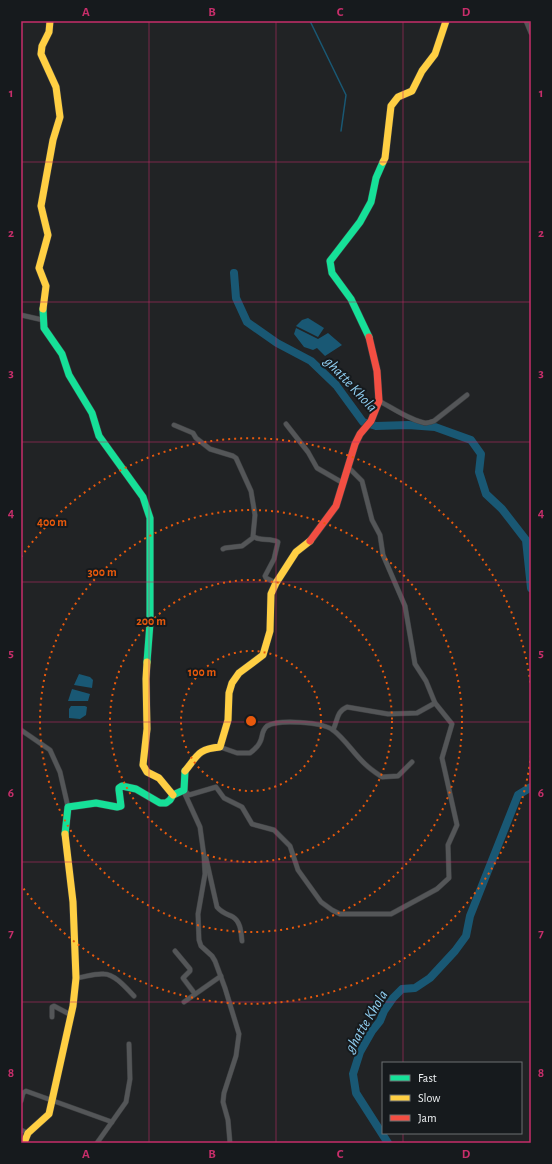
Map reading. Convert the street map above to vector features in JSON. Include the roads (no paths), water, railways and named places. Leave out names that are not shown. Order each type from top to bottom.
[{"type":"street","points":[[50,21],[47,37],[42,46],[41,54],[56,87],[60,117],[53,140],[41,206],[48,235],[39,268],[46,286],[43,320],[44,328],[62,354],[70,375],[92,413],[99,436],[143,497],[150,518],[150,623],[146,679],[147,729],[144,765],[147,772],[159,778],[173,795]]},
{"type":"street","points":[[220,747],[228,720],[229,693],[232,683],[239,673],[263,655],[270,631],[271,594],[276,583],[296,552],[312,540],[323,522],[336,506],[355,444],[360,434],[372,421],[379,401],[377,371],[370,339],[351,299],[332,273],[330,261],[360,222],[371,202],[376,178],[385,158],[391,106],[398,97],[412,91],[422,71],[435,54],[446,21]]},
{"type":"street","points":[[526,21],[531,33]]},
{"type":"street","points":[[21,315],[43,320]]},
{"type":"street","points":[[379,401],[414,419],[429,423],[434,421],[467,395]]},
{"type":"street","points":[[174,424],[193,433],[196,438],[210,448],[236,458],[251,492],[255,511],[252,534],[254,537]]},
{"type":"street","points":[[286,424],[308,452],[317,468],[343,483]]},
{"type":"street","points":[[184,790],[189,795],[216,787],[224,798],[242,807],[252,824],[274,830],[290,846],[298,870],[321,902],[340,914],[391,914],[437,889],[449,878],[448,845],[457,825],[442,758],[452,724],[435,703],[426,681],[415,664],[405,606],[383,555],[380,535],[372,520],[362,481],[348,467]]},
{"type":"street","points":[[223,549],[244,545],[254,537],[278,542],[274,559],[265,574],[266,578],[276,583]]},
{"type":"street","points":[[332,730],[336,723],[337,714],[346,707],[388,714],[417,713],[435,703]]},
{"type":"street","points":[[230,1143],[224,1093],[236,1056],[239,1034],[221,976],[212,956],[201,946],[199,940],[198,914],[205,874],[203,849],[200,828],[184,790],[184,772],[200,751],[209,748],[220,747],[237,753],[250,753],[261,741],[262,733],[265,728],[281,722],[298,722],[332,730],[365,764],[382,778],[398,776],[412,762]]},
{"type":"street","points":[[21,730],[50,750],[60,772],[68,807],[66,831],[73,902],[76,978],[76,990],[49,1114],[28,1133],[24,1143]]},
{"type":"street","points":[[68,807],[96,803],[117,807],[121,806],[122,799],[118,790],[122,786],[136,789],[160,803],[166,803],[173,795],[184,790]]},
{"type":"street","points":[[203,849],[217,907],[220,912],[234,918],[239,923],[242,941]]},
{"type":"street","points":[[175,952],[190,969],[190,971],[183,978],[194,994]]},
{"type":"street","points":[[76,978],[96,974],[108,974],[134,996]]},
{"type":"street","points":[[184,1002],[221,976]]},
{"type":"street","points":[[52,1017],[52,1008],[54,1006],[71,1015]]},
{"type":"street","points":[[97,1143],[124,1106],[127,1098],[131,1070],[129,1044]]},
{"type":"street","points":[[21,1101],[22,1093],[26,1091],[112,1122]]},
{"type":"street","points":[[21,1130],[28,1133]]},
{"type":"water","points":[[308,318],[324,328],[318,337],[296,326],[302,320]]},
{"type":"water","points":[[296,328],[318,339],[328,333],[342,345],[325,356],[317,348],[313,350],[304,347],[294,334]]},
{"type":"water","points":[[79,674],[90,677],[93,680],[92,688],[74,685]]},
{"type":"water","points":[[72,689],[90,694],[88,701],[68,701]]},
{"type":"water","points":[[71,706],[87,707],[86,715],[80,719],[69,718],[69,709]]},
{"type":"waterway","points":[[310,21],[346,95],[341,131]]},
{"type":"waterway","name":"ghatte Khola","points":[[234,273],[236,298],[247,322],[277,343],[311,361],[336,385],[363,422],[376,426],[408,425],[435,427],[471,440],[481,454],[479,472],[486,494],[502,509],[526,540],[531,588]]},
{"type":"waterway","name":"ghatte Khola","points":[[382,1134],[356,1093],[353,1074],[360,1052],[393,998],[402,989],[415,988],[430,978],[455,951],[466,936],[470,916],[518,795],[531,787]]},
{"type":"waterway","name":"ghatte Khola","points":[[382,1134],[388,1143]]}]
